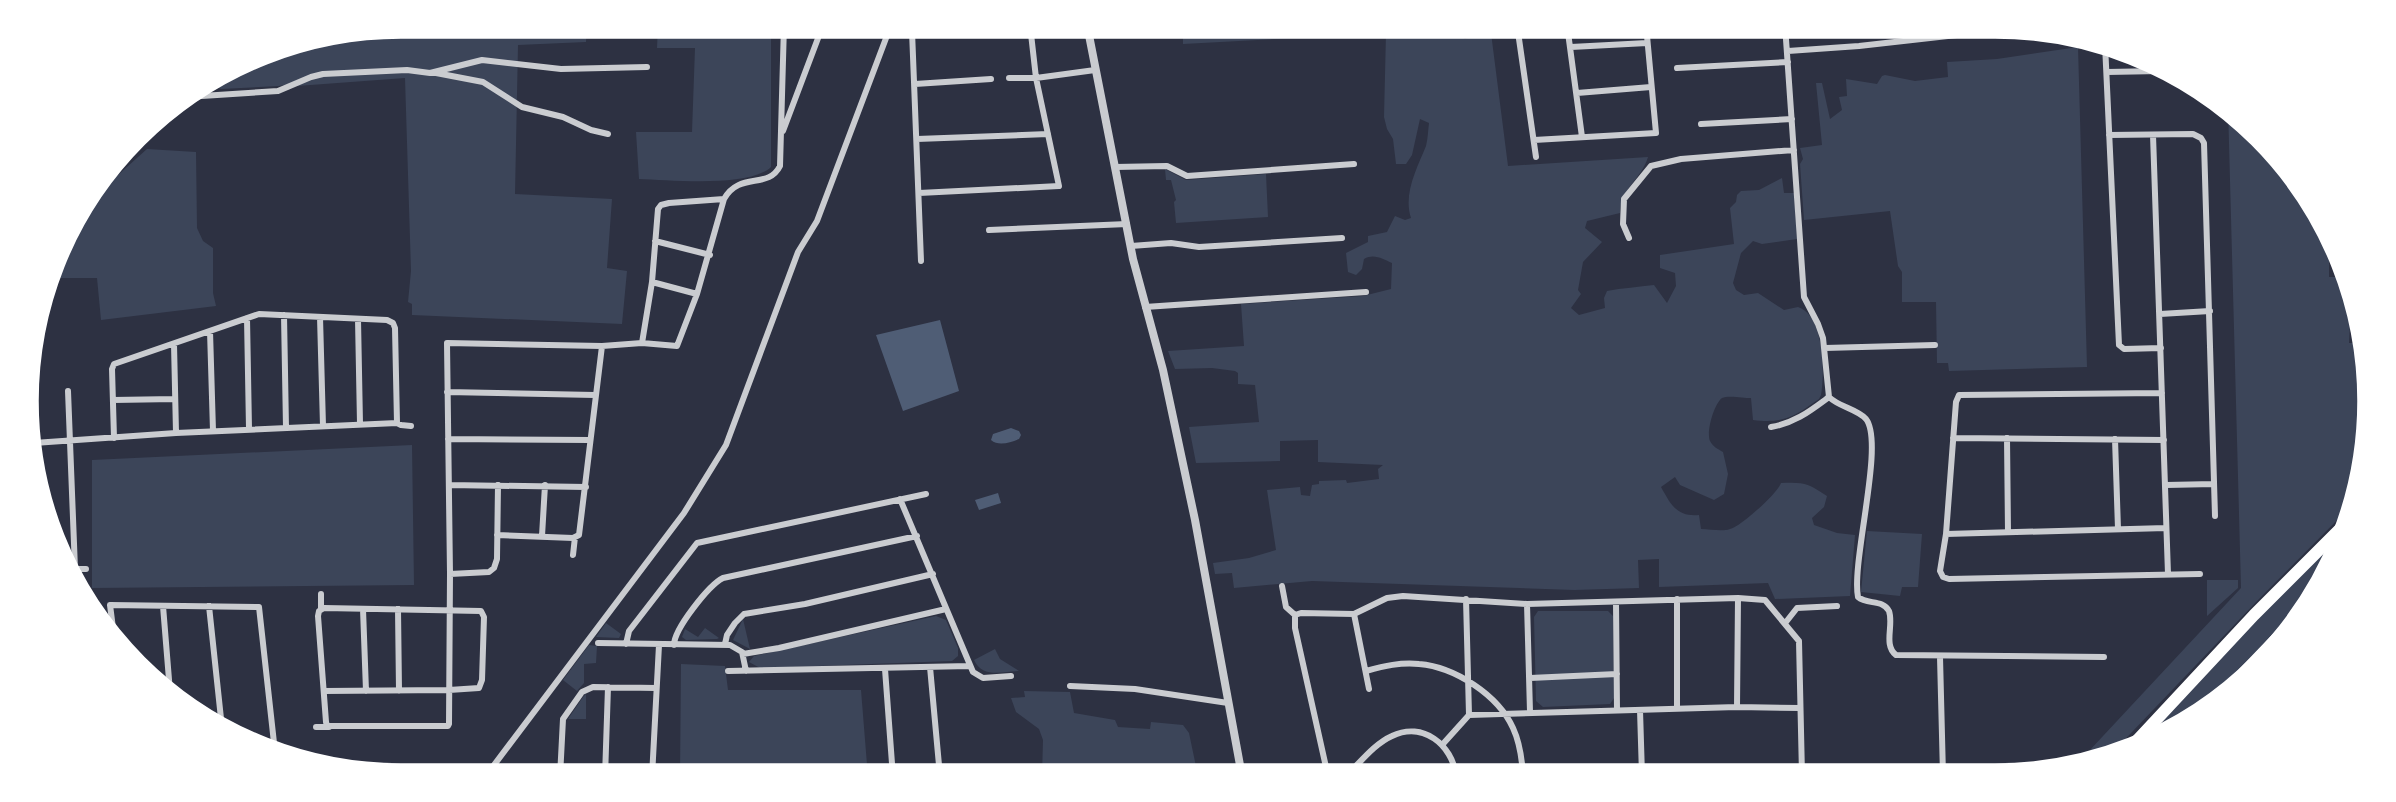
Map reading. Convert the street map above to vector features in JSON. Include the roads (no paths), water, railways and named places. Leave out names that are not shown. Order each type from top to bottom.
[{"type":"highway","points":[[2143,734],[2254,615],[2334,535]]},
{"type":"street","points":[[316,727],[449,724],[448,343],[677,346],[710,255],[724,199],[734,186],[775,174],[780,163],[784,37]]},
{"type":"street","points":[[782,136],[818,37]]},
{"type":"street","points":[[494,765],[684,513],[726,445],[762,355],[798,253],[817,221],[886,37]]},
{"type":"street","points":[[913,37],[921,261]]},
{"type":"street","points":[[919,193],[1059,186],[1036,78],[1031,37]]},
{"type":"street","points":[[1089,37],[1144,307],[1163,370],[1195,520],[1240,765]]},
{"type":"street","points":[[1519,37],[1536,157]]},
{"type":"street","points":[[1569,37],[1582,137]]},
{"type":"street","points":[[1534,140],[1656,134],[1647,37]]},
{"type":"street","points":[[1786,37],[1804,297],[1818,324],[1825,348],[1829,397],[1863,416],[1870,429],[1870,475],[1858,597],[1862,601],[1879,603],[1887,608],[1890,648],[1894,654],[1940,657],[2104,657]]},
{"type":"street","points":[[1788,51],[1939,37]]},
{"type":"street","points":[[1571,47],[1647,43]]},
{"type":"street","points":[[2106,54],[2119,345],[2124,349],[2161,348]]},
{"type":"street","points":[[435,73],[482,60],[561,69],[646,67]]},
{"type":"street","points":[[1677,68],[1788,62]]},
{"type":"street","points":[[202,96],[278,91],[323,74],[407,70],[483,82],[528,109],[563,117],[591,130],[608,134]]},
{"type":"street","points":[[1009,78],[1036,78],[1095,70]]},
{"type":"street","points":[[2107,72],[2150,71]]},
{"type":"street","points":[[915,84],[991,79]]},
{"type":"street","points":[[1577,93],[1651,87]]},
{"type":"street","points":[[1701,124],[1792,119]]},
{"type":"street","points":[[917,139],[1048,134]]},
{"type":"street","points":[[2109,135],[2193,134],[2203,140],[2215,516]]},
{"type":"street","points":[[2153,135],[2168,574]]},
{"type":"street","points":[[1629,238],[1623,225],[1624,199],[1651,166],[1681,159],[1794,150]]},
{"type":"street","points":[[1115,167],[1167,166],[1186,176],[1354,164]]},
{"type":"street","points":[[642,344],[661,205],[724,199]]},
{"type":"street","points":[[989,230],[1127,224]]},
{"type":"street","points":[[1131,246],[1171,243],[1199,247],[1342,238]]},
{"type":"street","points":[[655,241],[710,255]]},
{"type":"street","points":[[652,282],[697,294]]},
{"type":"street","points":[[1144,307],[1366,292]]},
{"type":"street","points":[[2160,314],[2210,311]]},
{"type":"street","points":[[114,438],[114,364],[259,314],[387,320],[394,325],[397,423]]},
{"type":"street","points":[[284,315],[286,428]]},
{"type":"street","points":[[320,317],[323,426]]},
{"type":"street","points":[[247,318],[249,429]]},
{"type":"street","points":[[358,319],[360,424]]},
{"type":"street","points":[[210,331],[213,431]]},
{"type":"street","points":[[174,344],[176,433]]},
{"type":"street","points":[[1825,348],[1935,345]]},
{"type":"street","points":[[573,555],[575,537],[580,531],[602,346]]},
{"type":"street","points":[[68,391],[72,557]]},
{"type":"street","points":[[447,392],[595,395]]},
{"type":"street","points":[[2162,393],[1959,395],[1956,402],[1946,534],[1940,571],[1943,577],[1949,579],[2200,574]]},
{"type":"street","points":[[1770,427],[1804,416],[1829,397]]},
{"type":"street","points":[[113,400],[175,399]]},
{"type":"street","points":[[39,443],[360,424],[397,423],[411,426]]},
{"type":"street","points":[[1953,438],[2164,440]]},
{"type":"street","points":[[2007,438],[2008,532]]},
{"type":"street","points":[[448,439],[590,440]]},
{"type":"street","points":[[2115,439],[2118,529]]},
{"type":"street","points":[[2166,485],[2214,484]]},
{"type":"street","points":[[449,485],[586,487]]},
{"type":"street","points":[[450,574],[493,570],[497,559],[498,485]]},
{"type":"street","points":[[542,537],[545,485]]},
{"type":"street","points":[[626,644],[629,631],[697,543],[926,494]]},
{"type":"street","points":[[900,499],[973,672],[983,678],[1011,676]]},
{"type":"street","points":[[1946,534],[2166,528]]},
{"type":"street","points":[[498,535],[575,537]]},
{"type":"street","points":[[674,645],[677,632],[714,584],[723,578],[917,536]]},
{"type":"street","points":[[78,569],[86,569]]},
{"type":"street","points":[[725,644],[727,635],[737,620],[748,613],[805,604],[933,573]]},
{"type":"street","points":[[1282,586],[1286,607],[1295,615],[1295,628],[1326,765]]},
{"type":"street","points":[[321,594],[318,616],[326,724],[329,727]]},
{"type":"street","points":[[1295,615],[1354,614],[1387,598],[1403,596],[1527,604],[1677,599],[1765,600],[1797,636],[1800,645],[1802,765]]},
{"type":"street","points":[[1737,707],[1738,598]]},
{"type":"street","points":[[1442,744],[1469,715],[1466,599]]},
{"type":"street","points":[[1677,599],[1678,708]]},
{"type":"street","points":[[1616,603],[1617,710]]},
{"type":"street","points":[[1527,604],[1530,712]]},
{"type":"street","points":[[112,623],[110,605],[259,607],[274,742]]},
{"type":"street","points":[[163,606],[169,682]]},
{"type":"street","points":[[209,606],[221,717]]},
{"type":"street","points":[[1786,622],[1797,608],[1837,606]]},
{"type":"street","points":[[363,608],[366,691]]},
{"type":"street","points":[[321,609],[477,610],[481,611],[484,617],[481,684],[475,689],[324,691]]},
{"type":"street","points":[[398,609],[399,691]]},
{"type":"street","points":[[743,654],[946,609]]},
{"type":"street","points":[[1354,614],[1369,689]]},
{"type":"street","points":[[598,643],[725,644],[737,648],[743,654],[746,671]]},
{"type":"street","points":[[653,765],[659,645]]},
{"type":"street","points":[[1940,657],[1944,765]]},
{"type":"street","points":[[1366,671],[1391,665],[1422,664],[1452,673],[1470,683],[1506,715],[1519,744],[1522,765]]},
{"type":"street","points":[[728,671],[970,666]]},
{"type":"street","points":[[930,667],[939,765]]},
{"type":"street","points":[[885,669],[892,765]]},
{"type":"street","points":[[1530,678],[1617,674]]},
{"type":"street","points":[[1070,686],[1135,688],[1228,703]]},
{"type":"street","points":[[605,765],[608,687]]},
{"type":"street","points":[[561,765],[564,716],[586,689],[656,688]]},
{"type":"street","points":[[1469,715],[1678,708],[1800,708]]},
{"type":"street","points":[[1640,710],[1642,765]]},
{"type":"street","points":[[1358,765],[1382,742],[1395,734],[1418,733],[1432,737],[1442,744],[1451,755],[1454,765]]}]
